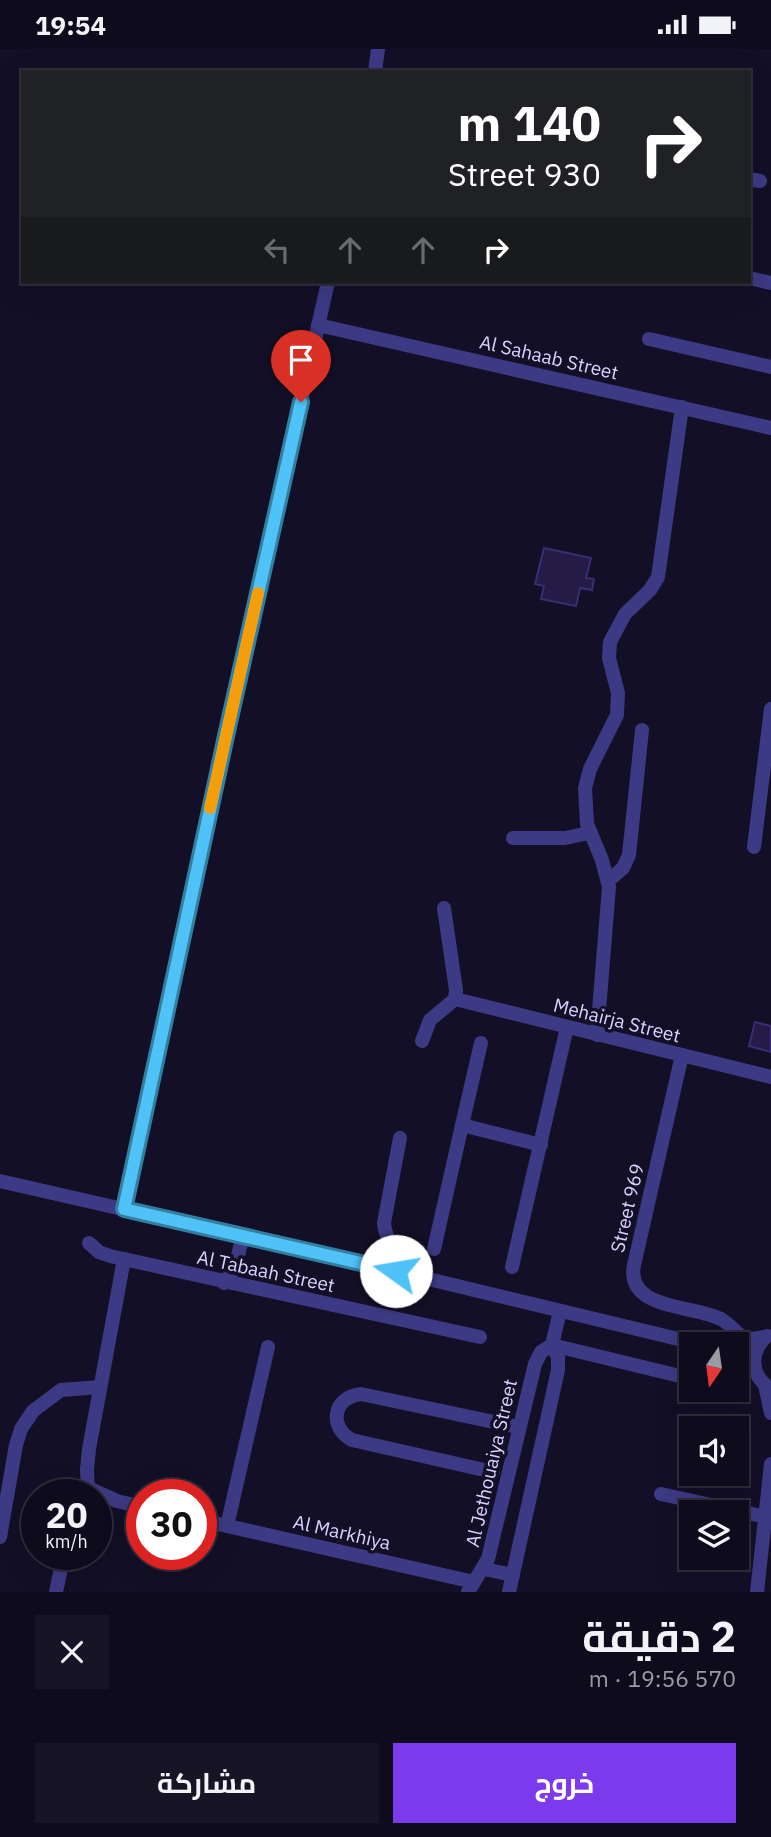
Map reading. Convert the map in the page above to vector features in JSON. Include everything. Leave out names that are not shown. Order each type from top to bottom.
[{"type":"street","points":[[374,70],[378,49]]},
{"type":"street","points":[[751,278],[771,283]]},
{"type":"street","points":[[124,1209],[223,749],[328,284]]},
{"type":"street","name":"Al Sahaab Street","points":[[318,325],[771,428]]},
{"type":"street","points":[[649,339],[771,367]]},
{"type":"street","points":[[597,1035],[609,902],[608,881],[589,832],[584,806],[586,778],[613,725],[618,704],[617,682],[609,658],[610,642],[625,614],[650,590],[658,577],[682,407]]},
{"type":"street","points":[[754,847],[765,812],[771,709]]},
{"type":"street","points":[[608,881],[623,868],[629,855],[642,730]]},
{"type":"street","points":[[513,838],[565,838],[589,832]]},
{"type":"street","points":[[422,1041],[430,1020],[455,999],[444,908]]},
{"type":"street","name":"Mehairja Street","points":[[455,999],[771,1077]]},
{"type":"street","points":[[512,1267],[567,1027]]},
{"type":"street","points":[[434,1249],[481,1043]]},
{"type":"street","name":"Street 969","points":[[682,1055],[632,1273],[633,1280],[640,1293],[646,1297],[718,1318],[736,1332]]},
{"type":"street","points":[[462,1125],[541,1145]]},
{"type":"street","points":[[396,1271],[394,1253],[385,1234],[384,1223],[400,1138]]},
{"type":"street","points":[[0,1181],[679,1339]]},
{"type":"street","points":[[224,1283],[235,1267],[243,1236]]},
{"type":"street","name":"Al Tabaah Street","points":[[89,1243],[104,1255],[480,1337]]},
{"type":"street","points":[[88,1479],[87,1459],[124,1259]]},
{"type":"street","name":"Al Jethouaiya Street","points":[[471,1587],[484,1569],[537,1358],[552,1345],[560,1311]]},
{"type":"street","points":[[749,1339],[768,1335]]},
{"type":"street","points":[[768,1335],[755,1351],[754,1368],[758,1378],[768,1387],[771,1413]]},
{"type":"street","points":[[552,1345],[679,1376]]},
{"type":"street","name":"Al Jethouaiya Street","points":[[509,1592],[558,1370],[558,1357],[552,1345]]},
{"type":"street","points":[[227,1526],[268,1347]]},
{"type":"street","points":[[749,1365],[754,1368]]},
{"type":"street","points":[[0,1537],[21,1429],[33,1411],[61,1390],[100,1387]]},
{"type":"street","points":[[493,1472],[352,1440],[340,1431],[337,1409],[346,1398],[361,1394],[518,1427]]},
{"type":"street","points":[[757,1592],[771,1464]]},
{"type":"street","points":[[661,1494],[766,1517]]},
{"type":"street","name":"Al Markhiya","points":[[217,1524],[471,1587]]},
{"type":"street","points":[[484,1569],[513,1575]]},
{"type":"street","points":[[56,1592],[61,1570]]},
{"type":"building","points":[[544,548],[591,558],[586,578],[594,579],[592,590],[580,588],[576,606],[541,599],[544,586],[535,584]]},
{"type":"building","points":[[755,1022],[771,1026],[771,1052],[749,1046]]},
{"type":"slow traffic","points":[[210,808],[258,593]]},
{"type":"route","points":[[301,402],[124,1209],[396,1271]]}]
